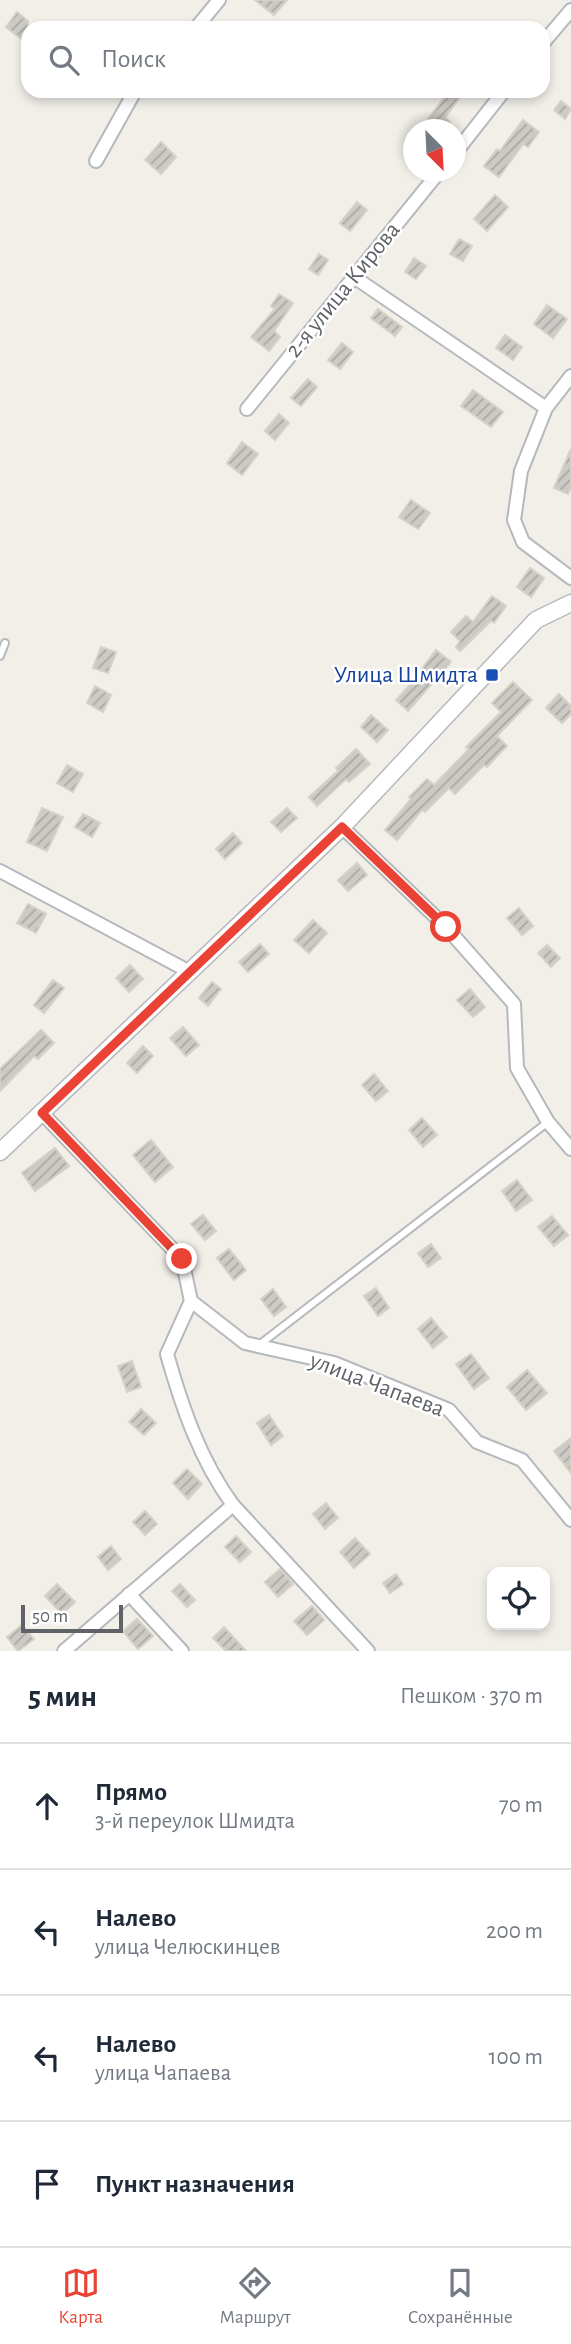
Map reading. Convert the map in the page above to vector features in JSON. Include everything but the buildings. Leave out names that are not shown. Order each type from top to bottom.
[{"type":"street","points":[[202,21],[219,0]]},
{"type":"street","points":[[550,34],[571,9]]},
{"type":"street","points":[[96,161],[131,98]]},
{"type":"street","points":[[466,139],[498,98]]},
{"type":"street","name":"2-я улица Кирова","points":[[247,409],[431,182]]},
{"type":"street","points":[[354,277],[546,408]]},
{"type":"street","points":[[571,376],[546,408],[521,471],[514,520],[523,542],[571,578]]},
{"type":"street","points":[[0,1152],[342,827],[536,620],[571,603]]},
{"type":"street","points":[[342,827],[446,927],[514,1004],[517,1068],[548,1122],[571,1149]]},
{"type":"street","points":[[0,871],[190,972]]},
{"type":"street","points":[[42,1113],[182,1259],[191,1301],[167,1354],[183,1410],[220,1488],[368,1651]]},
{"type":"street","name":"улица Чапаева","points":[[191,1301],[245,1343],[334,1363],[449,1410],[478,1442],[522,1460],[571,1520]]},
{"type":"street","points":[[64,1651],[233,1505]]},
{"type":"street","points":[[129,1594],[182,1651]]},
{"type":"lane","points":[[0,656],[5,643]]},
{"type":"lane","points":[[258,1346],[548,1122]]},
{"type":"place","name":"Улица Шмидта","points":[[492,675]]},
{"type":"route","points":[[182,1259],[42,1113],[342,827],[446,927]]}]
